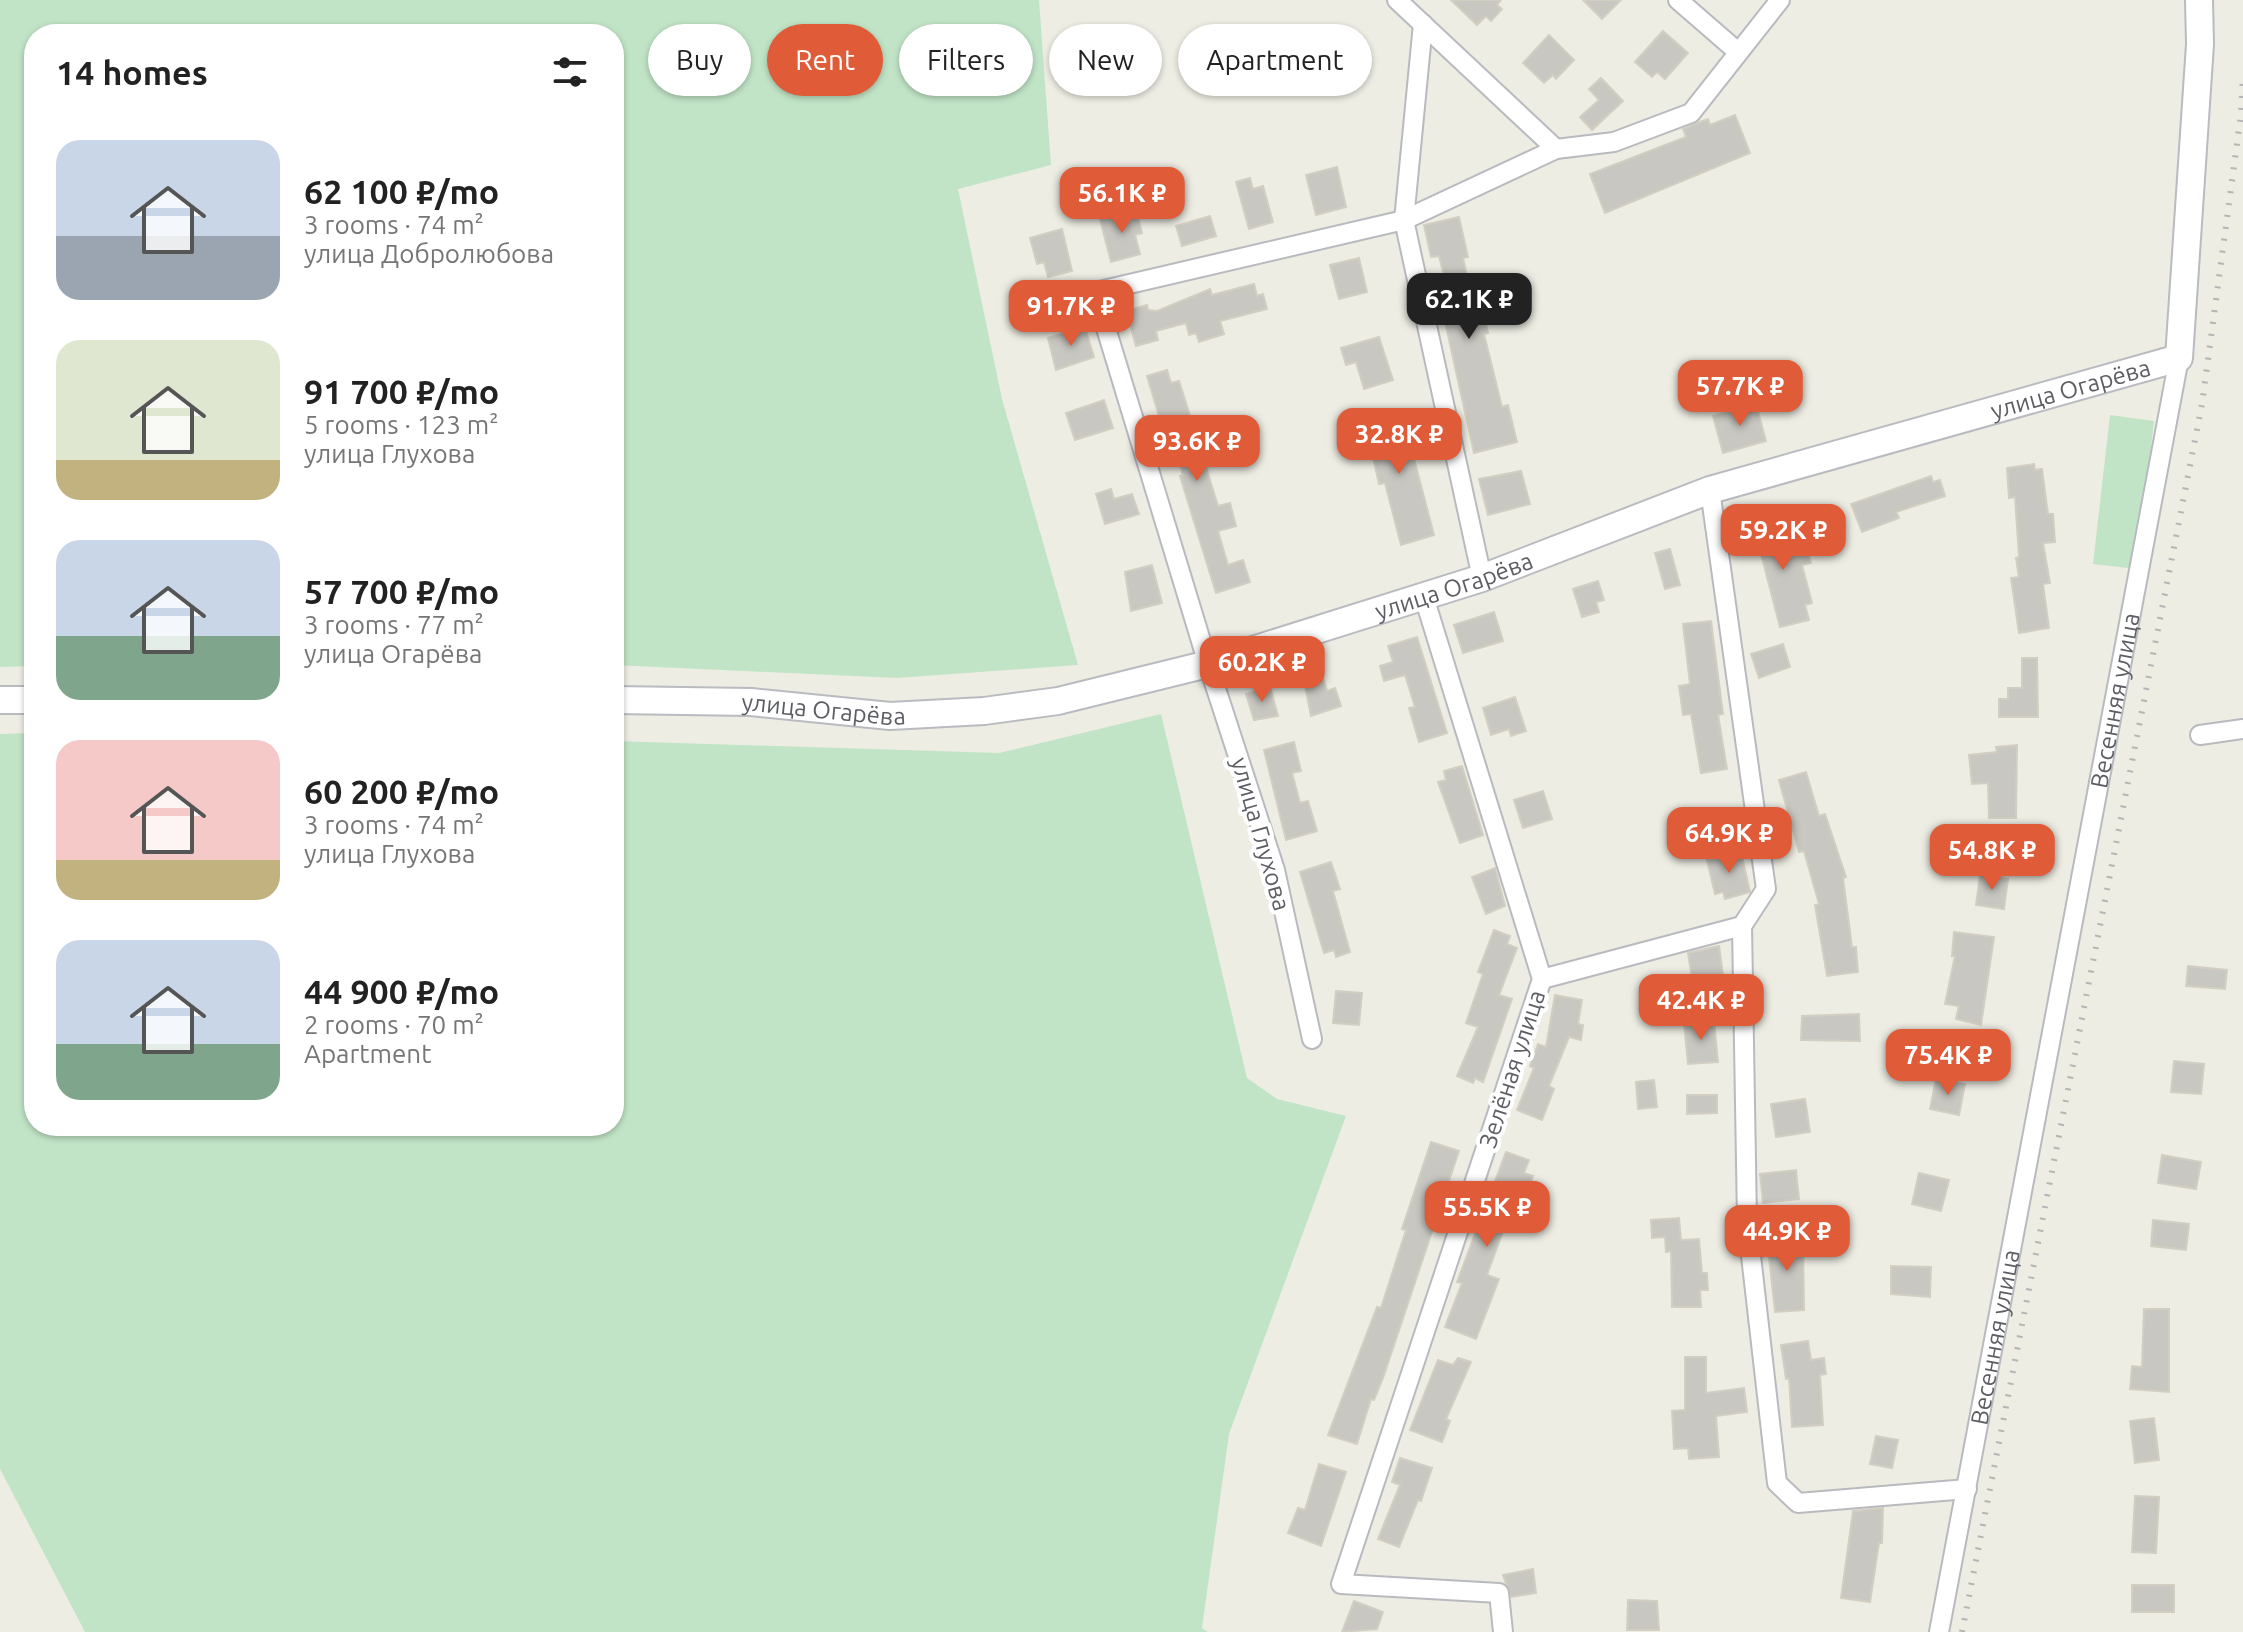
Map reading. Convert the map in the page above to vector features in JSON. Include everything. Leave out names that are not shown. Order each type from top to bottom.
[{"type":"main road","name":"Весенняя улица","points":[[2179,358],[2200,44],[2199,0]]},
{"type":"main road","name":"улица Огарёва","points":[[624,700],[751,702],[890,716],[984,711],[1058,701],[1208,664],[1424,597],[1482,578],[1710,490],[2179,358]]},
{"type":"main road","points":[[0,700],[24,700]]},
{"type":"street","points":[[1397,0],[1556,149]]},
{"type":"street","points":[[1678,0],[1738,52]]},
{"type":"street","points":[[1404,220],[1556,149],[1614,142],[1691,113],[1780,0]]},
{"type":"street","points":[[1423,24],[1404,220],[1482,578]]},
{"type":"street","name":"улица Глухова","points":[[1312,1039],[1275,870],[1208,664],[1095,292],[1404,220]]},
{"type":"street","name":"Весенняя улица","points":[[1939,1632],[2179,358]]},
{"type":"street","points":[[1710,490],[1766,889],[1742,926],[1747,1221],[1777,1483],[1798,1503],[1967,1489]]},
{"type":"street","name":"Зелёная улица","points":[[1424,597],[1542,979],[1341,1584],[1499,1593],[1503,1632]]},
{"type":"street","points":[[2200,735],[2243,729]]},
{"type":"street","points":[[1542,979],[1742,926]]},
{"type":"green space","points":[[0,0],[1039,0],[1051,165],[958,189],[1002,399],[1078,665],[897,678],[624,665],[624,24],[24,24],[24,666],[0,667]]},
{"type":"green space","points":[[2110,415],[2154,421],[2137,569],[2093,564]]},
{"type":"green space","points":[[1161,714],[1247,1078],[1277,1099],[1346,1116],[1229,1434],[1202,1628],[1208,1632],[85,1632],[0,1469],[0,734],[24,733],[24,1136],[624,1136],[624,741],[999,753]]},
{"type":"building","points":[[1451,0],[1501,0],[1497,5],[1502,9],[1491,21],[1486,16],[1477,25]]},
{"type":"building","points":[[1583,0],[1621,0],[1602,19]]},
{"type":"building","points":[[1663,31],[1688,53],[1665,79],[1657,72],[1652,77],[1635,62]]},
{"type":"building","points":[[1549,35],[1574,60],[1556,79],[1553,75],[1544,83],[1523,63]]},
{"type":"building","points":[[1601,78],[1623,101],[1592,130],[1580,117],[1599,100],[1589,89]]},
{"type":"building","points":[[1735,115],[1750,153],[1605,213],[1590,174],[1686,137],[1683,129],[1697,123],[1708,119],[1710,125]]},
{"type":"building","points":[[1337,167],[1346,207],[1316,215],[1306,175]]},
{"type":"building","points":[[1250,178],[1253,189],[1263,186],[1273,222],[1249,229],[1236,182]]},
{"type":"building","points":[[1136,209],[1142,233],[1135,235],[1140,254],[1111,262],[1100,219]]},
{"type":"building","points":[[1210,216],[1216,236],[1182,246],[1176,226]]},
{"type":"building","points":[[1459,217],[1468,257],[1463,258],[1470,290],[1478,288],[1488,333],[1484,334],[1502,407],[1508,405],[1517,442],[1474,453],[1440,299],[1448,297],[1447,287],[1439,256],[1431,257],[1424,225]]},
{"type":"building","points":[[1062,229],[1072,271],[1048,277],[1044,262],[1037,264],[1030,238]]},
{"type":"building","points":[[1359,258],[1367,292],[1339,299],[1330,265]]},
{"type":"building","points":[[1254,284],[1257,296],[1263,294],[1267,309],[1220,321],[1224,334],[1199,342],[1196,333],[1189,335],[1186,323],[1156,331],[1158,340],[1136,346],[1126,311],[1147,305],[1148,310],[1157,311],[1210,289],[1212,295]]},
{"type":"building","points":[[1085,327],[1094,357],[1056,370],[1048,338]]},
{"type":"building","points":[[1379,337],[1393,380],[1364,389],[1356,362],[1346,365],[1341,348]]},
{"type":"building","points":[[1167,370],[1171,383],[1179,381],[1197,438],[1192,440],[1201,469],[1206,467],[1218,506],[1230,503],[1236,526],[1218,531],[1228,565],[1243,560],[1250,582],[1216,593],[1180,476],[1183,475],[1174,444],[1168,446],[1147,376]]},
{"type":"building","points":[[1104,400],[1113,428],[1075,440],[1066,413]]},
{"type":"building","points":[[1756,404],[1766,441],[1723,453],[1713,416]]},
{"type":"building","points":[[1381,413],[1383,418],[1402,413],[1434,535],[1401,545],[1385,483],[1379,484],[1364,418]]},
{"type":"building","points":[[2034,464],[2035,470],[2042,469],[2048,514],[2053,514],[2055,542],[2043,543],[2050,583],[2043,584],[2049,628],[2019,633],[2011,578],[2019,577],[2015,497],[2009,498],[2007,468]]},
{"type":"building","points":[[1521,471],[1530,504],[1488,515],[1479,479]]},
{"type":"building","points":[[1931,476],[1933,482],[1940,480],[1945,496],[1896,512],[1899,518],[1862,532],[1851,504]]},
{"type":"building","points":[[1111,489],[1114,499],[1132,494],[1139,514],[1105,524],[1096,494]]},
{"type":"building","points":[[1760,526],[1762,533],[1783,527],[1788,545],[1804,540],[1811,563],[1802,565],[1812,603],[1805,605],[1809,620],[1780,627],[1760,550],[1748,554],[1741,532]]},
{"type":"building","points":[[1670,549],[1680,585],[1665,589],[1655,553]]},
{"type":"building","points":[[1152,565],[1162,603],[1131,611],[1125,572]]},
{"type":"building","points":[[1598,581],[1604,600],[1596,602],[1599,612],[1582,617],[1573,589]]},
{"type":"building","points":[[1494,612],[1503,641],[1463,653],[1454,625]]},
{"type":"building","points":[[1711,621],[1723,714],[1718,715],[1727,769],[1701,773],[1691,714],[1683,715],[1679,686],[1690,684],[1683,624]]},
{"type":"building","points":[[1417,637],[1447,733],[1419,742],[1409,708],[1415,707],[1405,675],[1384,681],[1380,666],[1393,662],[1388,646]]},
{"type":"building","points":[[1783,644],[1790,667],[1759,678],[1751,654]]},
{"type":"building","points":[[2022,658],[2037,658],[2038,717],[1999,717],[1999,699],[2008,699],[2008,688],[2022,688]]},
{"type":"building","points":[[1319,665],[1327,691],[1335,688],[1341,706],[1311,716],[1302,670]]},
{"type":"building","points":[[1270,687],[1278,716],[1254,720],[1246,694]]},
{"type":"building","points":[[1515,697],[1526,731],[1511,736],[1509,729],[1491,735],[1483,708]]},
{"type":"building","points":[[1294,742],[1301,771],[1292,773],[1300,803],[1308,801],[1317,831],[1286,840],[1264,750]]},
{"type":"building","points":[[2017,745],[2016,818],[1989,818],[1988,783],[1972,784],[1969,755],[1997,752],[1996,747]]},
{"type":"building","points":[[1462,766],[1483,835],[1460,843],[1438,782],[1446,780],[1444,771]]},
{"type":"building","points":[[1806,772],[1819,816],[1825,814],[1846,877],[1843,878],[1858,972],[1827,976],[1815,905],[1819,904],[1804,851],[1799,852],[1779,780]]},
{"type":"building","points":[[1543,791],[1552,819],[1523,828],[1514,800]]},
{"type":"building","points":[[1741,852],[1750,892],[1725,899],[1723,892],[1715,894],[1707,860]]},
{"type":"building","points":[[1331,862],[1340,889],[1333,891],[1350,952],[1336,957],[1334,950],[1324,953],[1300,872]]},
{"type":"building","points":[[1495,868],[1505,906],[1486,914],[1472,877]]},
{"type":"building","points":[[1980,875],[2008,879],[2004,909],[1976,905]]},
{"type":"building","points":[[1494,930],[1510,936],[1507,944],[1517,948],[1499,995],[1512,999],[1483,1082],[1475,1078],[1473,1083],[1457,1076],[1478,1027],[1466,1023],[1483,974],[1478,972]]},
{"type":"building","points":[[1954,932],[1994,937],[1981,1025],[1956,1019],[1959,1006],[1945,1004],[1955,956],[1952,956]]},
{"type":"building","points":[[1719,946],[1723,975],[1692,979],[1688,953]]},
{"type":"building","points":[[2188,966],[2227,970],[2225,989],[2186,986]]},
{"type":"building","points":[[1336,991],[1362,993],[1359,1025],[1333,1023]]},
{"type":"building","points":[[1555,995],[1582,1000],[1578,1024],[1583,1025],[1581,1040],[1569,1037],[1549,1086],[1554,1089],[1542,1120],[1517,1110],[1534,1068],[1530,1066],[1538,1044],[1546,1047]]},
{"type":"building","points":[[1859,1014],[1860,1041],[1801,1040],[1802,1016]]},
{"type":"building","points":[[1714,1021],[1718,1062],[1688,1064],[1684,1023]]},
{"type":"building","points":[[2174,1061],[2204,1064],[2201,1094],[2171,1092]]},
{"type":"building","points":[[1936,1079],[1965,1084],[1959,1115],[1930,1109]]},
{"type":"building","points":[[1654,1080],[1657,1107],[1638,1109],[1636,1082]]},
{"type":"building","points":[[1687,1095],[1717,1095],[1717,1113],[1687,1114]]},
{"type":"building","points":[[1805,1099],[1810,1132],[1776,1137],[1771,1104]]},
{"type":"building","points":[[1431,1142],[1459,1151],[1383,1378],[1374,1400],[1371,1399],[1357,1444],[1328,1435],[1377,1307],[1381,1308],[1406,1230],[1402,1229]]},
{"type":"building","points":[[1506,1152],[1529,1160],[1524,1173],[1533,1176],[1528,1190],[1519,1187],[1487,1275],[1499,1279],[1476,1339],[1445,1327],[1462,1283],[1457,1282]]},
{"type":"building","points":[[2162,1155],[2201,1162],[2196,1189],[2158,1183]]},
{"type":"building","points":[[1796,1170],[1799,1199],[1763,1203],[1760,1174]]},
{"type":"building","points":[[1919,1173],[1949,1180],[1941,1211],[1912,1204]]},
{"type":"building","points":[[1679,1218],[1681,1240],[1699,1239],[1702,1273],[1707,1273],[1708,1290],[1700,1290],[1701,1307],[1672,1307],[1671,1251],[1666,1252],[1665,1237],[1652,1238],[1651,1220]]},
{"type":"building","points":[[2153,1220],[2189,1224],[2186,1250],[2151,1246]]},
{"type":"building","points":[[1767,1238],[1803,1238],[1804,1310],[1775,1312]]},
{"type":"building","points":[[1891,1266],[1931,1267],[1930,1297],[1891,1294]]},
{"type":"building","points":[[2144,1309],[2169,1309],[2169,1392],[2130,1389],[2132,1366],[2142,1367]]},
{"type":"building","points":[[1808,1341],[1811,1360],[1824,1358],[1826,1374],[1820,1375],[1823,1425],[1792,1427],[1789,1378],[1786,1379],[1781,1345]]},
{"type":"building","points":[[1685,1357],[1706,1357],[1706,1393],[1744,1388],[1747,1412],[1716,1416],[1719,1457],[1689,1459],[1688,1448],[1674,1449],[1672,1411],[1685,1410]]},
{"type":"building","points":[[1458,1358],[1471,1362],[1446,1419],[1450,1421],[1442,1442],[1410,1430],[1438,1360],[1453,1365]]},
{"type":"building","points":[[2154,1418],[2159,1460],[2135,1463],[2130,1421]]},
{"type":"building","points":[[1876,1436],[1898,1440],[1892,1468],[1870,1464]]},
{"type":"building","points":[[1400,1458],[1432,1468],[1421,1501],[1418,1500],[1399,1547],[1378,1539],[1400,1485],[1392,1482]]},
{"type":"building","points":[[1319,1464],[1346,1472],[1321,1546],[1288,1533],[1298,1508],[1305,1510]]},
{"type":"building","points":[[2135,1496],[2159,1497],[2156,1553],[2132,1552]]},
{"type":"building","points":[[1883,1508],[1882,1543],[1879,1543],[1870,1602],[1841,1598],[1853,1511]]},
{"type":"building","points":[[1533,1569],[1536,1593],[1511,1597],[1503,1575]]},
{"type":"building","points":[[2132,1585],[2174,1585],[2174,1612],[2132,1612]]},
{"type":"building","points":[[1628,1600],[1657,1601],[1659,1630],[1627,1630]]},
{"type":"building","points":[[1354,1601],[1383,1612],[1377,1629],[1342,1632]]},
{"type":"railway","points":[[1962,1632],[2202,404],[2241,114],[2243,75]]}]
